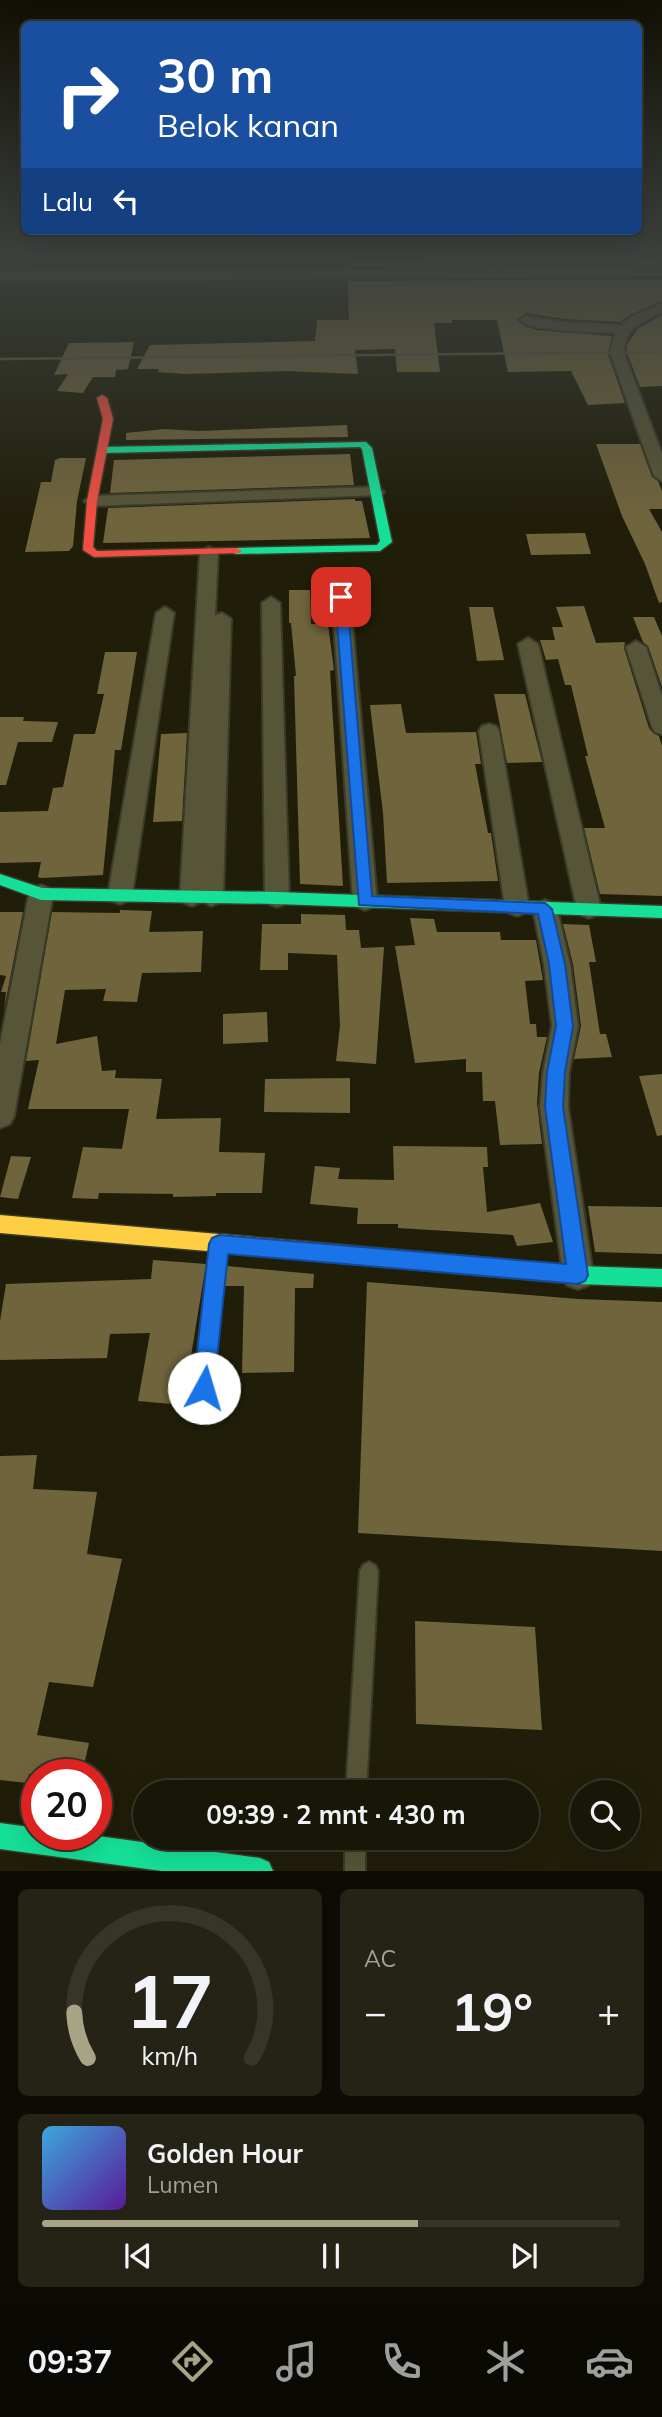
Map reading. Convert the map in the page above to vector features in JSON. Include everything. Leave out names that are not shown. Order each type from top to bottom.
[{"type":"main road","points":[[102,398],[108,419],[92,501],[87,548],[94,554],[380,548],[386,542],[366,448],[353,442],[103,450]]},
{"type":"main road","points":[[0,879],[41,894],[277,898],[662,912]]},
{"type":"main road","points":[[0,1224],[578,1275],[662,1278]]},
{"type":"main road","points":[[0,1836],[260,1871]]},
{"type":"street","points":[[616,343],[617,353],[662,476]]},
{"type":"street","points":[[92,501],[376,492]]},
{"type":"street","points":[[202,897],[217,552]]},
{"type":"street","points":[[341,597],[365,901]]},
{"type":"street","points":[[271,603],[277,898]]},
{"type":"street","points":[[120,895],[165,613]]},
{"type":"street","points":[[528,644],[589,909]]},
{"type":"street","points":[[636,647],[662,727]]},
{"type":"street","points":[[489,730],[531,908],[557,964],[565,1026],[556,1072],[554,1107],[578,1275]]},
{"type":"street","points":[[0,1116],[41,894]]},
{"type":"lane","points":[[204,1388],[219,1244]]},
{"type":"lane","points":[[357,1780],[369,1572]]},
{"type":"lane","points":[[355,1850],[355,1871]]},
{"type":"building","points":[[69,343],[134,343],[128,369],[116,370],[115,377],[93,377],[83,393],[57,391],[68,374],[54,375]]},
{"type":"building","points":[[436,343],[440,372],[397,372],[395,349],[355,350],[358,374],[286,371],[185,374],[158,372],[159,369],[137,369],[150,345]]},
{"type":"building","points":[[502,343],[610,343],[608,354],[625,403],[588,405],[571,371],[508,372]]},
{"type":"building","points":[[662,343],[662,386],[640,387],[627,353],[627,345]]},
{"type":"building","points":[[347,425],[348,437],[126,440],[126,433],[164,429],[199,431]]},
{"type":"building","points":[[596,444],[640,444],[652,477],[658,481],[662,491],[662,509],[649,509],[662,532],[662,602],[659,603],[645,564],[622,516]]},
{"type":"building","points":[[350,454],[354,485],[110,493],[114,460]]},
{"type":"building","points":[[86,458],[77,501],[73,546],[69,551],[25,552],[41,482],[51,482],[55,460]]},
{"type":"building","points":[[355,499],[362,501],[370,538],[103,543],[108,508]]},
{"type":"building","points":[[585,533],[591,554],[531,555],[526,534]]},
{"type":"building","points":[[289,590],[310,590],[311,624],[328,624],[334,670],[330,671],[343,886],[300,884],[296,676],[289,623]]},
{"type":"building","points":[[584,606],[596,643],[625,642],[624,648],[649,728],[659,736],[662,746],[662,896],[600,894],[584,828],[605,828],[585,756],[588,756],[571,685],[565,685],[558,659],[546,660],[540,640],[555,640],[552,627],[563,627],[556,607]]},
{"type":"building","points":[[469,607],[493,607],[504,660],[477,661]]},
{"type":"building","points":[[633,617],[654,617],[662,636],[662,687],[648,646],[643,642]]},
{"type":"building","points":[[105,652],[137,652],[121,750],[115,750],[103,875],[41,878],[38,877],[41,862],[0,863],[0,812],[48,811],[53,788],[63,787],[74,734],[95,734],[104,694],[97,694]]},
{"type":"building","points":[[494,694],[525,694],[542,762],[507,763]]},
{"type":"building","points":[[401,704],[406,733],[476,732],[481,764],[475,764],[488,833],[491,833],[498,881],[387,883],[383,813],[370,705]]},
{"type":"building","points":[[0,717],[58,722],[52,742],[18,742],[6,785],[0,785]]},
{"type":"building","points":[[187,733],[182,821],[153,822],[161,734]]},
{"type":"building","points":[[120,910],[152,911],[149,932],[203,931],[201,972],[142,973],[137,1002],[103,1001],[106,989],[65,990],[56,1044],[97,1036],[102,1071],[116,1070],[115,1078],[162,1079],[156,1119],[221,1118],[219,1152],[265,1153],[262,1193],[173,1197],[173,1194],[99,1193],[98,1199],[72,1198],[83,1147],[122,1149],[129,1109],[28,1109],[39,1060],[26,1061],[52,912],[120,913]]},
{"type":"building","points":[[0,912],[23,912],[4,1010],[6,992],[1,992],[6,976],[0,975]]},
{"type":"building","points":[[301,914],[345,915],[346,930],[359,930],[361,948],[384,947],[376,1064],[336,1061],[340,1026],[337,955],[288,953],[288,970],[260,970],[262,924],[301,924]]},
{"type":"building","points":[[410,918],[434,919],[437,932],[500,932],[501,940],[536,940],[543,980],[525,981],[530,1024],[536,1024],[537,1037],[547,1037],[539,1073],[537,1103],[542,1144],[500,1145],[495,1101],[483,1101],[482,1072],[466,1072],[466,1059],[415,1063],[395,946],[415,945]]},
{"type":"building","points":[[563,924],[589,925],[596,962],[589,962],[600,1034],[606,1034],[612,1057],[574,1059],[581,1026],[573,964]]},
{"type":"building","points":[[267,1012],[268,1042],[223,1044],[223,1014]]},
{"type":"building","points":[[662,1074],[662,1135],[657,1136],[639,1076]]},
{"type":"building","points":[[350,1078],[350,1113],[264,1112],[265,1079]]},
{"type":"building","points":[[393,1146],[487,1147],[488,1167],[483,1167],[487,1212],[540,1203],[553,1242],[517,1246],[513,1235],[398,1228],[398,1224],[357,1224],[358,1208],[310,1204],[315,1166],[340,1168],[338,1179],[394,1180]]},
{"type":"building","points":[[11,1156],[31,1157],[18,1199],[0,1197]]},
{"type":"building","points":[[588,1206],[662,1207],[662,1254],[595,1252]]},
{"type":"building","points":[[153,1260],[206,1264],[183,1405],[138,1401],[150,1333],[110,1334],[107,1358],[0,1360],[0,1321],[6,1284],[151,1279]]},
{"type":"building","points":[[227,1266],[314,1274],[313,1288],[295,1288],[294,1372],[242,1373],[244,1286],[225,1286]]},
{"type":"building","points":[[367,1282],[578,1299],[662,1302],[662,1551],[358,1533]]},
{"type":"building","points":[[37,1455],[33,1489],[97,1492],[87,1554],[122,1559],[93,1687],[49,1682],[37,1735],[89,1743],[85,1759],[21,1759],[21,1782],[0,1780],[0,1456]]},
{"type":"building","points":[[415,1621],[535,1627],[542,1730],[416,1724]]},
{"type":"railway","points":[[0,359],[662,352]]},
{"type":"traffic: fast","points":[[103,450],[362,444],[367,448],[386,542],[380,548],[236,551]]},
{"type":"traffic: fast","points":[[0,879],[41,894],[277,898],[662,912]]},
{"type":"traffic: fast","points":[[309,1251],[578,1275],[662,1278]]},
{"type":"traffic: fast","points":[[0,1836],[260,1871]]},
{"type":"traffic: slow","points":[[0,1224],[309,1251]]},
{"type":"traffic: jam","points":[[102,398],[108,419],[92,501],[87,548],[94,554],[236,551]]},
{"type":"route","points":[[204,1388],[219,1244],[578,1275],[554,1107],[556,1072],[565,1026],[557,964],[545,909],[365,901],[341,597]]}]
